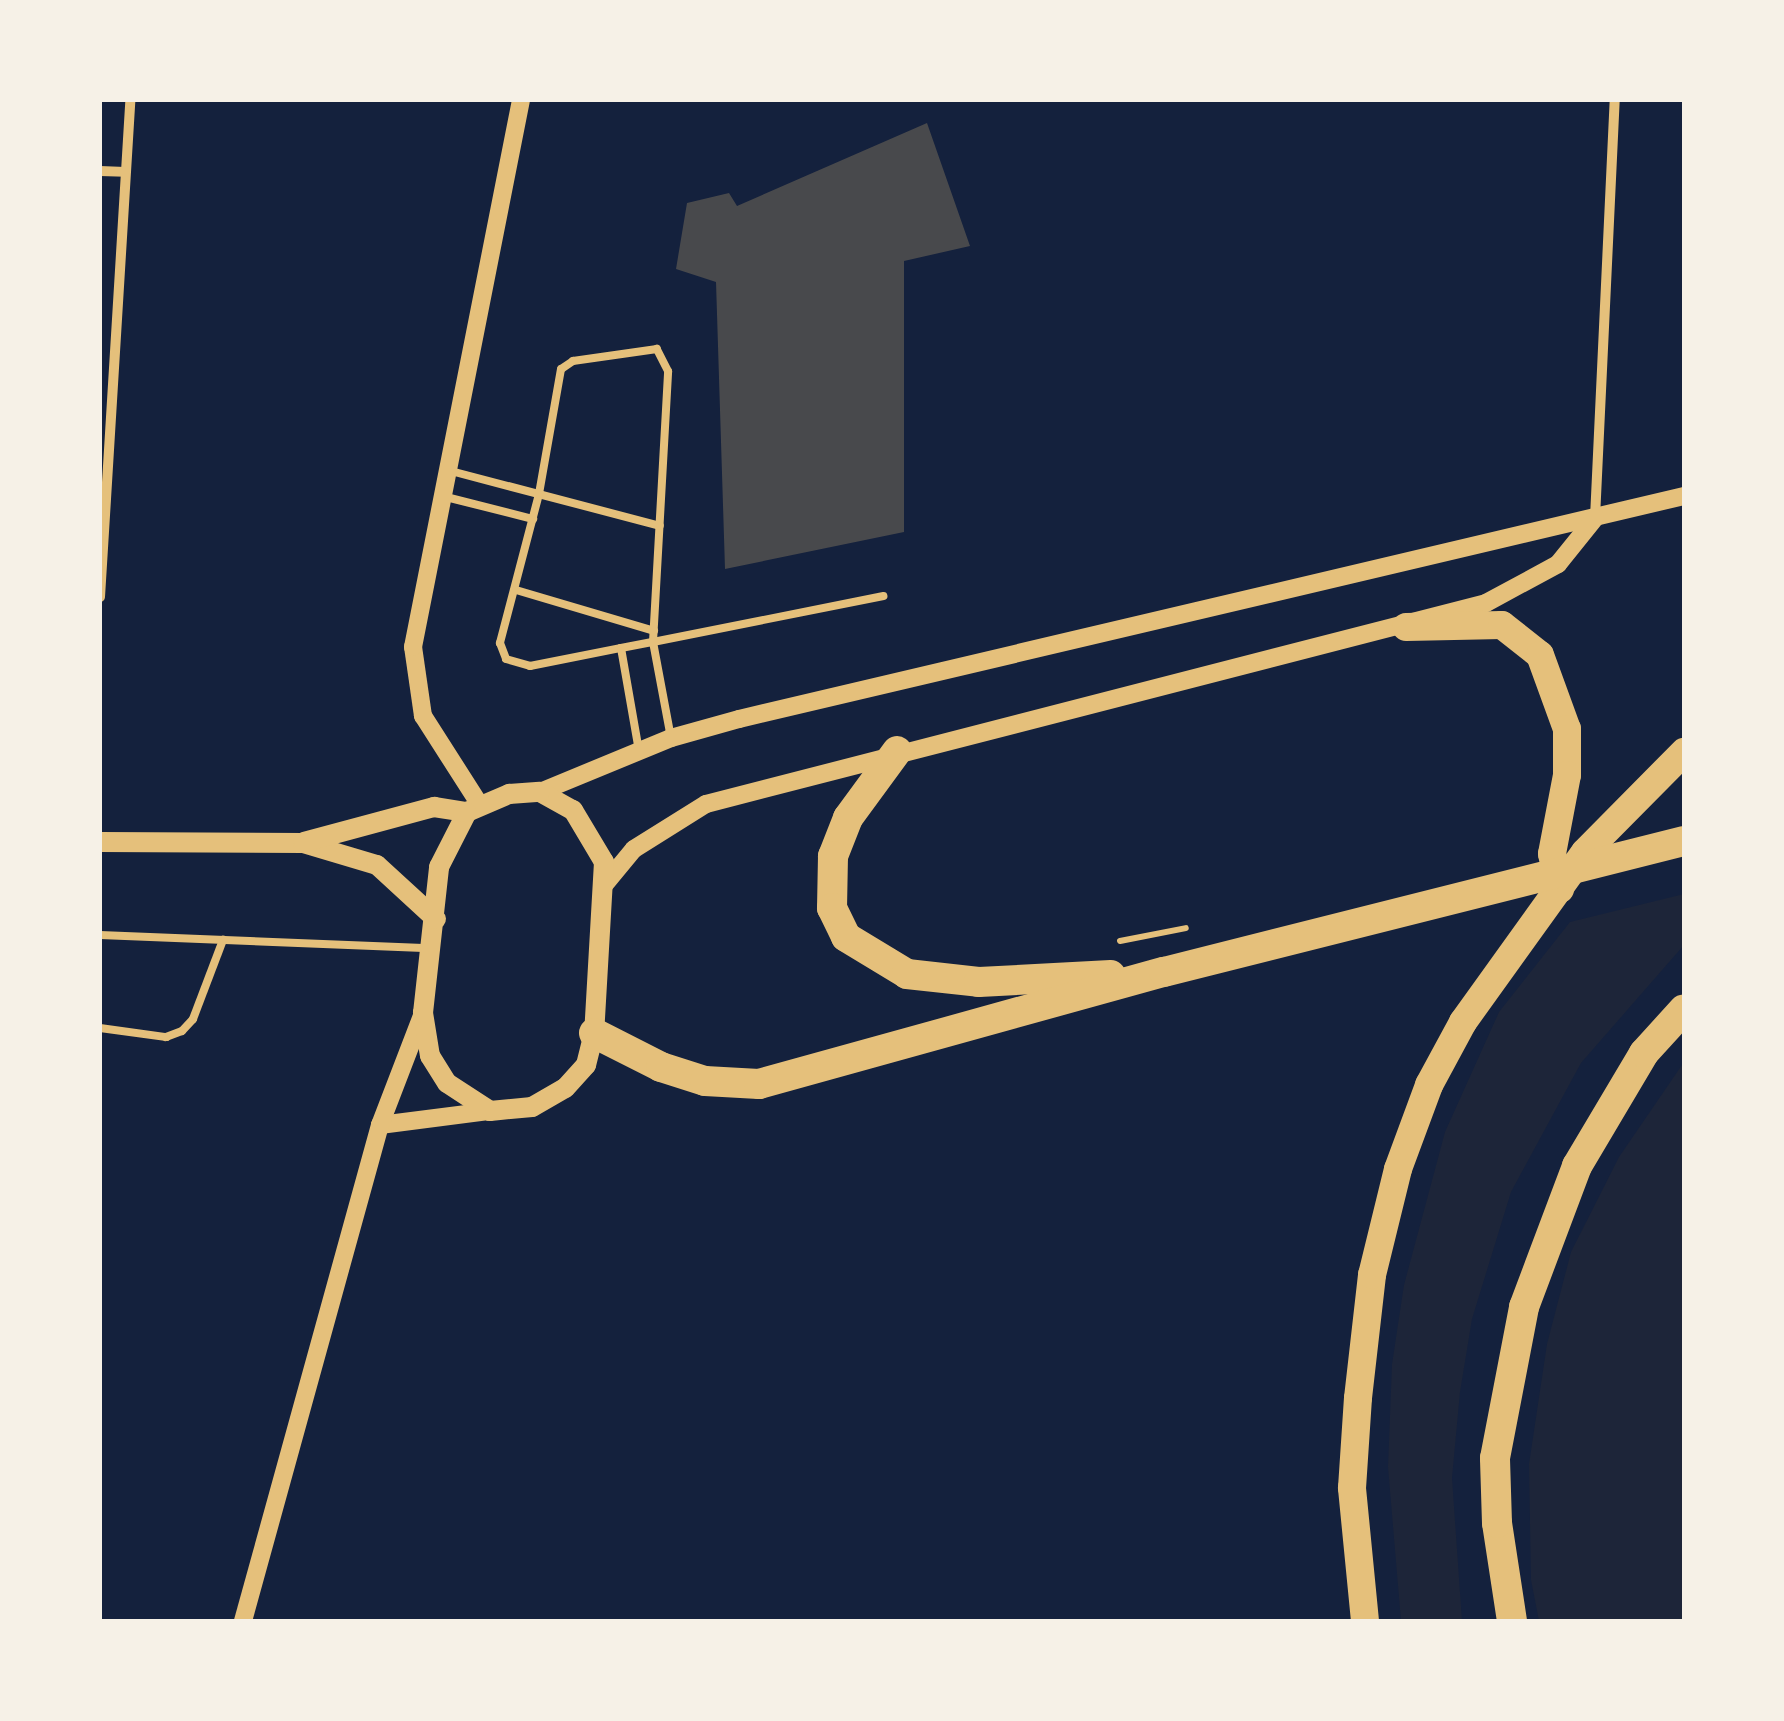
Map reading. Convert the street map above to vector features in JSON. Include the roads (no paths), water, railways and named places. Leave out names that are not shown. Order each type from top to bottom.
[{"type":"highway","points":[[1406,627],[1502,625],[1540,655],[1567,729],[1567,775],[1552,854],[1560,888]]},
{"type":"highway","points":[[897,751],[848,818],[833,856],[832,908],[846,937],[907,974],[943,978],[1164,972]]},
{"type":"highway","points":[[1364,1621],[1352,1488],[1358,1398],[1372,1275],[1398,1169],[1429,1085],[1464,1022],[1584,852],[1684,752]]},
{"type":"highway","points":[[594,1033],[690,1076],[759,1084],[827,1070],[1164,972],[1684,841]]},
{"type":"highway","points":[[1512,1621],[1496,1506],[1506,1382],[1547,1233],[1577,1166],[1644,1053],[1684,1009]]},
{"type":"main road","points":[[100,842],[303,842],[434,807],[474,808],[540,792],[573,810],[590,830],[604,862],[594,1033],[586,1065],[564,1088],[532,1107],[490,1112],[447,1083],[430,1056],[422,1013],[436,919],[439,867],[474,808]]},
{"type":"main road","points":[[303,842],[377,865],[436,919]]},
{"type":"street","points":[[100,597],[130,100]]},
{"type":"street","points":[[474,808],[440,750],[412,673],[442,496],[520,100]]},
{"type":"street","points":[[604,884],[634,849],[706,804],[897,751],[1406,627],[1530,584],[1558,564],[1595,518],[1615,100]]},
{"type":"street","points":[[100,171],[125,172]]},
{"type":"street","points":[[540,792],[672,738],[1684,496]]},
{"type":"street","points":[[243,1621],[380,1125],[422,1013]]},
{"type":"street","points":[[380,1125],[490,1112]]},
{"type":"lane","points":[[672,738],[653,642],[668,371],[657,349],[573,360],[562,370],[540,494],[500,643],[506,659],[530,666],[653,642],[882,596]]},
{"type":"lane","points":[[447,470],[660,526]]},
{"type":"lane","points":[[442,496],[533,518]]},
{"type":"lane","points":[[516,590],[654,631]]},
{"type":"lane","points":[[621,648],[639,751]]},
{"type":"lane","points":[[100,935],[430,948]]},
{"type":"lane","points":[[100,1028],[166,1038],[182,1031],[193,1020],[223,940]]}]
